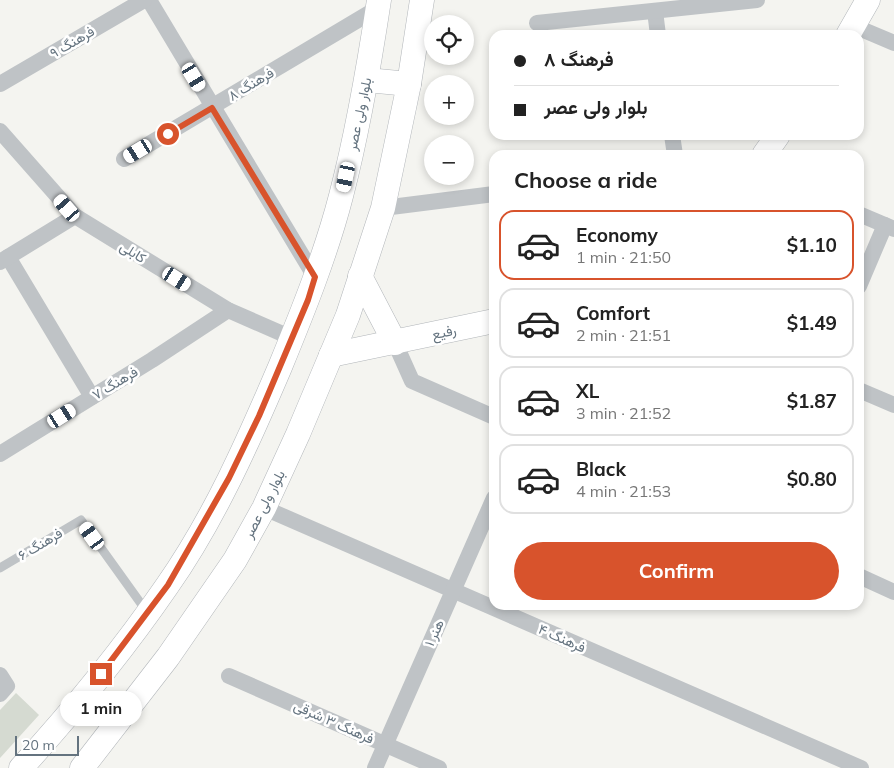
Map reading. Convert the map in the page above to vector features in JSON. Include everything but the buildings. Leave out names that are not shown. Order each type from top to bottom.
[{"type":"main road","name":"بلوار ولی عصر","points":[[82,768],[202,610],[264,508],[348,315],[383,208],[409,84],[422,0]]},
{"type":"main road","points":[[851,30],[868,0]]},
{"type":"main road","name":"بلوار ولی عصر","points":[[21,768],[56,729],[168,585],[229,478],[259,416],[315,277],[341,196],[367,80],[378,4]]},
{"type":"main road","points":[[367,80],[409,84]]},
{"type":"main road","points":[[360,276],[395,343]]},
{"type":"main road","name":"رفیع","points":[[331,355],[489,322]]},
{"type":"street","name":"فرهنگ ۹","points":[[0,84],[144,0]]},
{"type":"street","points":[[149,0],[315,277]]},
{"type":"street","points":[[537,23],[757,0]]},
{"type":"street","name":"فرهنگ ۸","points":[[124,160],[212,108],[378,4]]},
{"type":"street","points":[[655,11],[657,30]]},
{"type":"street","points":[[864,34],[894,43]]},
{"type":"street","name":"کابلی","points":[[0,131],[75,216],[228,310],[292,338]]},
{"type":"street","points":[[383,208],[489,195]]},
{"type":"street","points":[[75,216],[4,259],[92,397]]},
{"type":"street","points":[[864,216],[890,227],[864,276]]},
{"type":"street","name":"فرهنگ ۷","points":[[0,454],[152,360],[228,310]]},
{"type":"street","points":[[395,343],[412,381],[489,415]]},
{"type":"street","points":[[864,392],[894,405]]},
{"type":"street","name":"فرهنگ ۴","points":[[264,508],[489,606]]},
{"type":"street","name":"هنر ۱","points":[[375,768],[489,509]]},
{"type":"street","points":[[864,578],[894,592]]},
{"type":"street","name":"فرهنگ ۴","points":[[499,610],[861,768]]},
{"type":"street","name":"فرهنگ ۳ شرقی","points":[[230,676],[439,768]]},
{"type":"lane","name":"فرهنگ ۶","points":[[0,568],[81,520],[148,613]]},
{"type":"shaded area","points":[[16,693],[39,715],[0,758],[0,710]]},
{"type":"route","points":[[101,674],[168,585],[196,539],[229,478],[259,416],[308,300],[315,277],[212,108],[168,134]]}]
